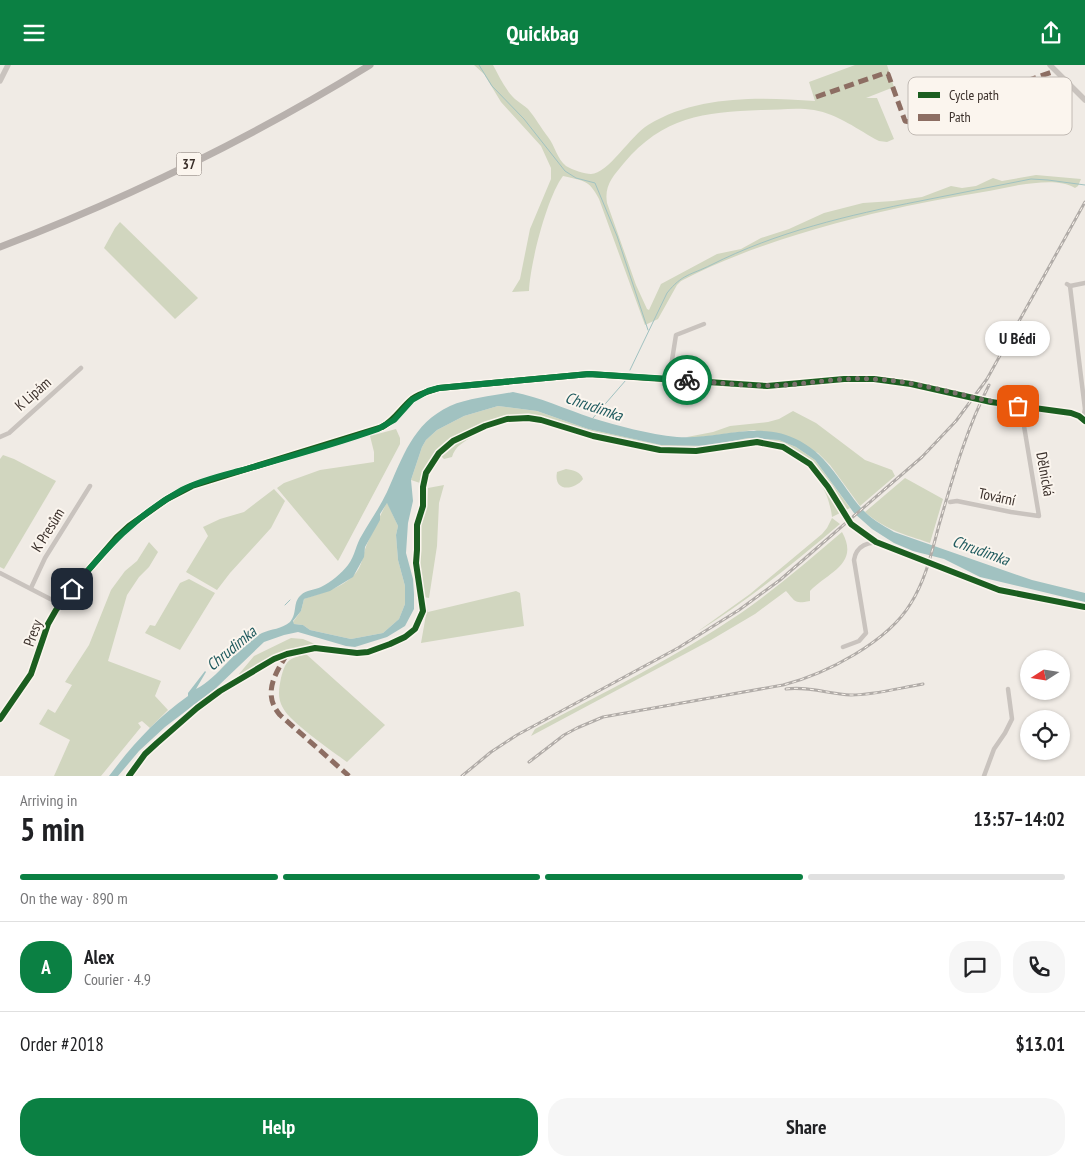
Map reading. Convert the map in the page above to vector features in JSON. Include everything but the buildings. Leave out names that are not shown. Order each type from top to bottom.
[{"type":"main road","name":"37","points":[[0,247],[102,205],[196,161],[288,113],[370,65]]},
{"type":"street","points":[[0,81],[8,65]]},
{"type":"street","points":[[1050,65],[1062,77]]},
{"type":"street","points":[[1072,87],[1085,100]]},
{"type":"street","points":[[1084,421],[1084,389],[1069,285],[1085,283]]},
{"type":"street","points":[[669,379],[676,335],[704,324]]},
{"type":"street","name":"K Lipám","points":[[0,437],[9,433],[82,368]]},
{"type":"street","name":"Presy","points":[[0,719],[31,674],[48,624],[60,604],[117,537],[140,517],[175,494],[206,481],[382,427],[394,420],[412,400],[428,391],[452,386],[589,374],[767,386],[844,379],[874,379],[911,384],[1024,407],[1071,413],[1084,421]]},
{"type":"street","name":"Dělnická","points":[[1024,407],[1023,420],[1039,516]]},
{"type":"street","name":"K Presům","points":[[31,589],[44,558],[90,486]]},
{"type":"street","name":"Tovární","points":[[950,502],[957,501],[1011,513],[1039,516]]},
{"type":"street","points":[[843,647],[859,641],[866,633],[854,560],[857,551],[865,545],[876,542],[999,590],[1085,607]]},
{"type":"street","points":[[0,573],[60,604]]},
{"type":"street","points":[[984,776],[994,749],[1012,719],[1008,689]]},
{"type":"green space","points":[[474,65],[493,65],[510,94],[533,115],[563,163],[575,170],[591,174],[605,168],[641,130],[667,115],[687,108],[729,100],[773,99],[815,101],[809,82],[855,65],[887,65],[894,87],[866,98],[877,98],[894,139],[887,142],[879,141],[848,123],[814,110],[740,111],[702,116],[685,120],[669,127],[639,148],[624,163],[608,186],[607,203],[636,285],[649,310],[661,284],[717,254],[741,249],[761,238],[789,229],[824,213],[863,203],[922,197],[951,186],[962,188],[976,186],[993,178],[1002,181],[1036,175],[1081,179],[1075,188],[1062,183],[1019,185],[907,206],[791,236],[707,268],[681,281],[658,319],[645,325],[599,199],[588,184],[576,179],[563,176],[551,199],[540,231],[532,265],[529,291],[512,292],[520,279],[530,229],[551,179],[551,168],[541,146],[501,102],[484,74]]},
{"type":"green space","points":[[120,222],[198,298],[175,319],[104,248]]},
{"type":"green space","points":[[498,406],[537,411],[588,429],[661,445],[708,446],[748,438],[779,440],[796,447],[815,460],[850,508],[832,517],[827,497],[818,478],[796,456],[777,447],[750,445],[697,453],[661,452],[599,439],[558,426],[517,420],[489,428],[473,436],[455,450],[452,457],[444,459],[437,452],[426,468],[420,483],[411,480],[422,447],[426,440],[437,430],[464,416]]},
{"type":"green space","points":[[793,411],[816,423],[865,460],[892,470],[895,476],[860,506],[830,465],[818,453],[754,430],[694,438],[687,437],[713,432],[730,426],[768,422],[779,419]]},
{"type":"green space","points":[[396,429],[400,438],[400,444],[338,561],[277,488],[284,483],[320,470],[374,462],[374,452],[370,436]]},
{"type":"green space","points":[[3,455],[56,481],[4,569],[0,567],[0,459]]},
{"type":"green space","points":[[566,469],[579,473],[583,479],[575,486],[565,488],[561,486],[558,483],[557,472]]},
{"type":"green space","points":[[905,478],[943,499],[930,543],[888,528],[865,512]]},
{"type":"green space","points":[[444,485],[439,503],[437,546],[429,598],[423,597],[418,557],[420,519],[427,501],[428,488]]},
{"type":"green space","points":[[274,489],[285,501],[271,528],[217,590],[186,572],[208,536],[203,527],[220,519],[244,512]]},
{"type":"green space","points":[[387,502],[398,526],[396,535],[398,560],[405,586],[405,604],[399,619],[383,633],[351,639],[310,630],[303,625],[294,624],[293,622],[301,611],[304,599],[336,587],[348,580],[356,572],[361,565],[367,544]]},
{"type":"green space","points":[[832,518],[840,524],[771,581],[697,632],[750,594],[822,534]]},
{"type":"green space","points":[[842,532],[847,543],[845,560],[810,591],[810,601],[796,601],[786,591],[755,614],[711,640],[531,736],[535,729],[640,674],[717,629],[793,574]]},
{"type":"green space","points":[[149,542],[158,552],[127,595],[108,661],[161,681],[155,696],[168,710],[150,728],[142,721],[138,723],[141,727],[101,776],[54,776],[70,740],[39,724],[48,709],[55,713],[72,685],[65,682],[89,645],[111,590],[125,571],[137,561]]},
{"type":"green space","points":[[189,579],[215,593],[180,650],[145,633],[150,625],[155,626],[180,583]]},
{"type":"green space","points":[[516,591],[520,593],[524,626],[421,643],[427,609],[428,612]]},
{"type":"green space","points":[[291,638],[303,639],[315,644],[286,651],[241,677],[239,674],[254,656]]},
{"type":"green space","points":[[306,654],[385,725],[347,762],[294,721],[281,704],[279,689],[287,663]]},
{"type":"water","points":[[513,392],[543,400],[602,421],[666,436],[692,437],[755,431],[785,435],[800,441],[819,455],[834,471],[865,512],[894,532],[1032,580],[1085,593],[1085,602],[980,577],[944,559],[913,551],[894,543],[872,529],[854,513],[815,460],[796,447],[779,440],[748,438],[708,446],[661,445],[588,429],[537,411],[498,406],[464,416],[437,430],[426,440],[422,447],[411,480],[413,501],[408,523],[406,553],[413,579],[414,609],[405,626],[387,637],[355,647],[298,632],[264,642],[216,688],[165,727],[139,751],[118,776],[109,776],[146,733],[188,696],[188,693],[205,671],[196,689],[213,677],[244,645],[262,633],[280,628],[290,622],[294,615],[298,598],[301,595],[325,585],[345,568],[384,498],[410,443],[426,422],[437,413],[457,403]],"holes":[[[387,503],[398,526],[396,535],[398,560],[405,586],[405,604],[399,619],[383,633],[351,639],[310,630],[303,625],[294,624],[293,621],[301,611],[304,599],[330,591],[353,577],[364,557],[365,547],[380,520],[380,514]]]},
{"type":"waterway","points":[[479,65],[492,86],[524,119],[565,171],[576,178],[595,183],[617,236],[648,330]]},
{"type":"waterway","points":[[630,370],[667,293],[672,287],[687,276],[736,253],[787,234],[840,219],[893,206],[1031,179],[1085,185]]},
{"type":"waterway","name":"Chrudimka","points":[[593,418],[626,380]]},
{"type":"waterway","points":[[285,605],[290,600]]},
{"type":"railway","points":[[462,776],[491,752],[517,735],[678,648],[739,610],[780,580],[922,457],[956,421],[987,379],[1085,202]]},
{"type":"railway","points":[[529,762],[564,735],[603,717],[783,685],[800,680],[836,665],[854,655],[887,631],[901,617],[921,584],[961,454],[973,419],[989,385]]},
{"type":"railway","points":[[786,689],[794,688],[860,695],[923,684]]},
{"type":"marked path","points":[[1038,77],[1055,71]]},
{"type":"marked path","points":[[816,97],[885,73],[888,74],[905,121],[908,122]]},
{"type":"marked path","points":[[287,654],[272,684],[271,692],[275,707],[280,715],[349,776]]},
{"type":"cycle path","points":[[0,719],[31,674],[48,624],[56,610],[117,537],[129,526],[167,499],[192,486],[382,427],[391,421],[412,399],[439,388],[589,374],[767,386],[844,379],[874,379],[911,384],[991,402],[1071,413],[1085,421]]},
{"type":"cycle path","points":[[129,776],[145,754],[197,708],[220,691],[274,659],[315,648],[357,653],[368,652],[405,637],[415,629],[423,611],[416,563],[417,525],[423,506],[423,487],[426,473],[439,453],[453,441],[485,426],[507,419],[528,418],[541,420],[593,436],[660,450],[696,451],[757,442],[783,447],[810,464],[828,487],[851,524],[876,542],[999,590],[1085,607]]},
{"type":"way so far","points":[[687,380],[767,386],[858,378],[874,379],[911,384],[1018,406]]},
{"type":"place","name":"U Bédi","points":[[1018,406]]},
{"type":"route","points":[[72,589],[117,537],[151,509],[183,489],[220,476],[378,429],[394,420],[412,400],[428,391],[452,386],[589,374],[687,380]]}]
